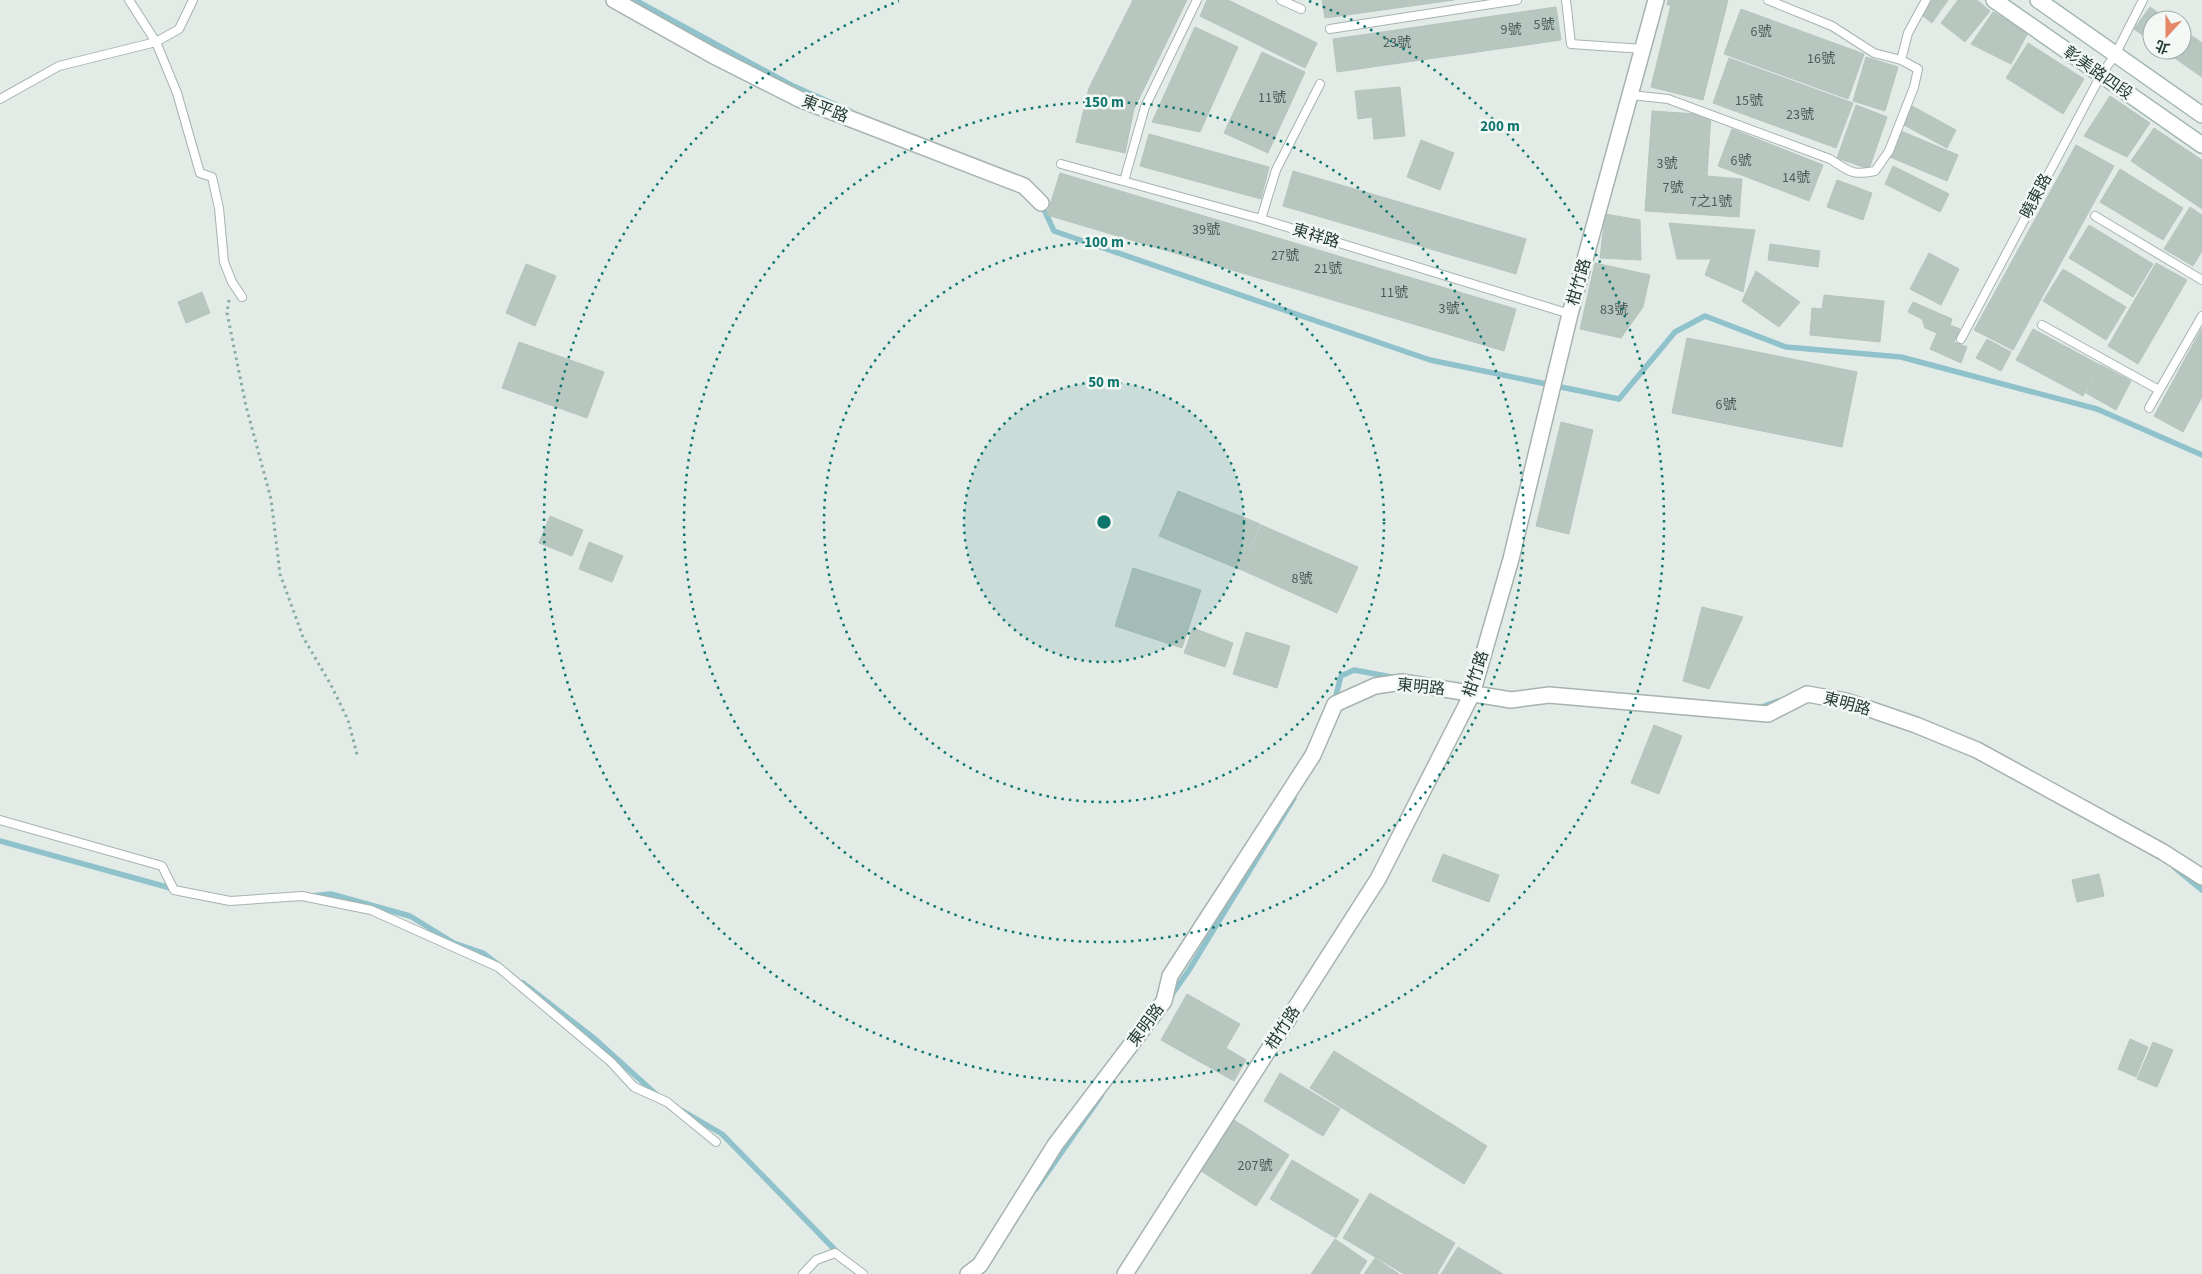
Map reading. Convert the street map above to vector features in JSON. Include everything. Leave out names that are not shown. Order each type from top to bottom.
[{"type":"street","name":"東平路","points":[[614,0],[712,55],[799,99],[1024,186],[1041,203]]},
{"type":"street","name":"柑竹路","points":[[1125,1274],[1378,879],[1472,694],[1511,560],[1570,314],[1656,0]]},
{"type":"street","name":"彰美路四段","points":[[1994,0],[2202,145]]},
{"type":"street","name":"彰美路四段","points":[[2038,0],[2202,115]]},
{"type":"street","name":"東明路","points":[[968,1274],[980,1265],[1055,1145],[1164,1001],[1170,976],[1313,755],[1334,704],[1375,686],[1402,682],[1511,700],[1549,694],[1768,714],[1807,694],[1846,701],[1916,725],[1977,750],[2163,852],[2202,877]]},
{"type":"lane","points":[[129,0],[156,42],[177,93],[200,173],[212,177],[219,208],[224,262],[232,282],[242,297]]},
{"type":"lane","points":[[0,99],[59,66],[156,42],[180,29],[193,0]]},
{"type":"lane","points":[[1124,181],[1145,107],[1197,0]]},
{"type":"lane","points":[[1281,0],[1301,9]]},
{"type":"lane","points":[[1330,29],[1517,0]]},
{"type":"lane","points":[[1566,0],[1571,44],[1643,49]]},
{"type":"lane","points":[[1631,95],[1668,99],[1830,159],[1851,173],[1859,174],[1875,171],[1889,151],[1914,87],[1918,69],[1900,60],[1874,54],[1832,26],[1768,0]]},
{"type":"lane","points":[[1900,60],[1908,32],[1926,0]]},
{"type":"lane","name":"曉東路","points":[[1961,339],[2101,75],[2115,55],[2143,0]]},
{"type":"lane","points":[[1261,219],[1276,170],[1320,84]]},
{"type":"lane","name":"東祥路","points":[[1061,164],[1261,219],[1570,314]]},
{"type":"lane","points":[[2095,216],[2202,280]]},
{"type":"lane","points":[[2149,408],[2202,316]]},
{"type":"lane","points":[[2042,325],[2159,390]]},
{"type":"lane","points":[[0,820],[162,866],[174,890],[230,901],[302,896],[371,910],[498,968],[611,1062],[634,1087],[667,1102],[716,1142]]},
{"type":"lane","points":[[803,1274],[816,1260],[835,1253],[863,1274]]},
{"type":"path","points":[[232,282],[227,313],[246,406],[272,499],[280,574],[303,637],[331,685],[348,720],[358,758]]},
{"type":"building","points":[[1133,0],[1187,0],[1134,109],[1125,153],[1076,142],[1089,88]]},
{"type":"building","points":[[1207,0],[1228,0],[1317,43],[1305,68],[1200,16]]},
{"type":"building","points":[[1322,0],[1454,0],[1325,18]]},
{"type":"building","points":[[1668,0],[1728,0],[1703,100],[1651,87],[1671,5],[1667,5]]},
{"type":"building","points":[[1932,0],[1948,0],[1932,23],[1922,15]]},
{"type":"building","points":[[1958,0],[1977,0],[1990,11],[1965,42],[1941,23]]},
{"type":"building","points":[[1556,7],[1561,40],[1337,72],[1333,39]]},
{"type":"building","points":[[1741,9],[1864,54],[1848,99],[1724,54]]},
{"type":"building","points":[[1993,12],[2028,33],[2011,64],[1971,44]]},
{"type":"building","points":[[2142,18],[2142,35],[2134,29]]},
{"type":"building","points":[[1195,27],[1238,47],[1200,132],[1152,122]]},
{"type":"building","points":[[2192,36],[2202,43],[2202,77],[2177,60],[2192,60]]},
{"type":"building","points":[[2028,43],[2084,79],[2063,114],[2006,78]]},
{"type":"building","points":[[1262,52],[1305,72],[1268,153],[1224,133]]},
{"type":"building","points":[[1866,57],[1898,67],[1885,111],[1853,101]]},
{"type":"building","points":[[1729,58],[1853,103],[1836,148],[1713,103]]},
{"type":"building","points":[[1400,87],[1405,136],[1374,139],[1372,117],[1358,119],[1355,91]]},
{"type":"building","points":[[2110,96],[2150,123],[2127,157],[2084,136]]},
{"type":"building","points":[[1856,105],[1887,117],[1869,169],[1837,158]]},
{"type":"building","points":[[1912,106],[1956,130],[1947,148],[1902,124]]},
{"type":"building","points":[[1652,111],[1711,115],[1707,176],[1742,179],[1739,217],[1645,211]]},
{"type":"building","points":[[2154,128],[2202,160],[2202,209],[2131,161]]},
{"type":"building","points":[[1732,129],[1823,165],[1809,201],[1718,166]]},
{"type":"building","points":[[1901,131],[1958,155],[1947,181],[1890,157]]},
{"type":"building","points":[[1149,134],[1269,167],[1261,199],[1140,166]]},
{"type":"building","points":[[1421,140],[1454,153],[1440,190],[1407,177]]},
{"type":"building","points":[[2076,145],[2114,166],[2013,350],[1974,330]]},
{"type":"building","points":[[1893,166],[1949,194],[1940,212],[1885,184]]},
{"type":"building","points":[[2120,169],[2183,208],[2163,240],[2100,202]]},
{"type":"building","points":[[1293,171],[1526,239],[1516,274],[1283,206]]},
{"type":"building","points":[[1060,173],[1516,309],[1504,351],[1047,215]]},
{"type":"building","points":[[1837,180],[1872,193],[1863,220],[1827,207]]},
{"type":"building","points":[[2190,207],[2202,215],[2202,251],[2193,266],[2164,249]]},
{"type":"building","points":[[1605,214],[1640,220],[1641,260],[1600,258]]},
{"type":"building","points":[[1669,223],[1755,230],[1743,292],[1705,275],[1711,259],[1677,259]]},
{"type":"building","points":[[2089,225],[2153,264],[2133,297],[2069,258]]},
{"type":"building","points":[[1770,244],[1820,251],[1818,267],[1768,260]]},
{"type":"building","points":[[1929,253],[1959,269],[1941,305],[1910,289]]},
{"type":"building","points":[[1595,263],[1650,275],[1643,307],[1621,338],[1580,329]]},
{"type":"building","points":[[2156,263],[2187,280],[2138,364],[2108,346]]},
{"type":"building","points":[[526,264],[556,276],[535,326],[506,313]]},
{"type":"building","points":[[2063,269],[2126,307],[2106,340],[2043,301]]},
{"type":"building","points":[[1756,271],[1800,302],[1779,327],[1742,301]]},
{"type":"building","points":[[202,292],[210,313],[186,323],[178,302]]},
{"type":"building","points":[[1824,295],[1884,301],[1880,342],[1810,335],[1812,308],[1822,309]]},
{"type":"building","points":[[1913,302],[1952,319],[1950,325],[1960,329],[1954,342],[1967,347],[1961,363],[1930,349],[1937,333],[1925,328],[1922,319],[1908,312]]},
{"type":"building","points":[[2202,328],[2202,397],[2183,432],[2154,416]]},
{"type":"building","points":[[2033,329],[2100,365],[2083,396],[2016,360]]},
{"type":"building","points":[[1687,338],[1857,372],[1842,447],[1672,413]]},
{"type":"building","points":[[1987,339],[2011,352],[2001,371],[1976,358]]},
{"type":"building","points":[[519,342],[604,372],[587,418],[502,388]]},
{"type":"building","points":[[2101,365],[2131,381],[2116,410],[2086,393]]},
{"type":"building","points":[[1561,422],[1593,430],[1569,534],[1536,526]]},
{"type":"building","points":[[1178,491],[1260,524],[1241,570],[1159,536]]},
{"type":"building","points":[[550,516],[583,530],[572,556],[539,543]]},
{"type":"building","points":[[1261,525],[1358,567],[1337,613],[1242,570]]},
{"type":"building","points":[[589,542],[623,556],[612,582],[579,569]]},
{"type":"building","points":[[1133,568],[1201,590],[1182,648],[1115,626]]},
{"type":"building","points":[[1702,607],[1743,617],[1709,689],[1683,681]]},
{"type":"building","points":[[1193,628],[1233,643],[1225,667],[1184,653]]},
{"type":"building","points":[[1246,632],[1290,646],[1277,688],[1233,674]]},
{"type":"building","points":[[1654,725],[1682,736],[1659,794],[1631,783]]},
{"type":"building","points":[[1443,854],[1499,875],[1489,902],[1432,881]]},
{"type":"building","points":[[2099,874],[2104,896],[2077,902],[2072,880]]},
{"type":"building","points":[[1187,994],[1240,1024],[1226,1048],[1246,1060],[1234,1081],[1161,1040]]},
{"type":"building","points":[[2130,1039],[2148,1047],[2136,1077],[2118,1069]]},
{"type":"building","points":[[2153,1042],[2173,1050],[2157,1087],[2137,1079]]},
{"type":"building","points":[[1334,1051],[1487,1146],[1464,1184],[1310,1088]]},
{"type":"building","points":[[1280,1073],[1340,1109],[1323,1136],[1264,1101]]},
{"type":"building","points":[[1234,1120],[1289,1155],[1256,1206],[1201,1171]]},
{"type":"building","points":[[1292,1160],[1359,1200],[1336,1238],[1270,1199]]},
{"type":"building","points":[[1370,1193],[1455,1243],[1437,1274],[1404,1274],[1343,1238]]},
{"type":"building","points":[[1335,1239],[1367,1261],[1359,1274],[1311,1274]]},
{"type":"building","points":[[1458,1247],[1503,1274],[1441,1274]]},
{"type":"building","points":[[1375,1258],[1399,1274],[1364,1274]]},
{"type":"waterway","points":[[635,0],[791,85],[850,111]]},
{"type":"waterway","points":[[1041,203],[1054,231],[1430,360],[1619,399],[1675,332],[1705,316],[1786,347],[1901,357],[2097,409],[2202,455]]},
{"type":"waterway","points":[[1334,703],[1341,676],[1354,670],[1397,678]]},
{"type":"waterway","points":[[1759,708],[1778,701]]},
{"type":"waterway","points":[[1171,996],[1189,970],[1294,798]]},
{"type":"waterway","points":[[0,841],[174,889]]},
{"type":"waterway","points":[[2174,867],[2202,890]]},
{"type":"waterway","points":[[311,896],[331,894],[410,916],[454,943],[483,953],[500,966]]},
{"type":"waterway","points":[[523,983],[595,1039],[658,1096]]},
{"type":"waterway","points":[[1036,1189],[1101,1096]]},
{"type":"waterway","points":[[681,1110],[722,1134],[839,1254]]}]
